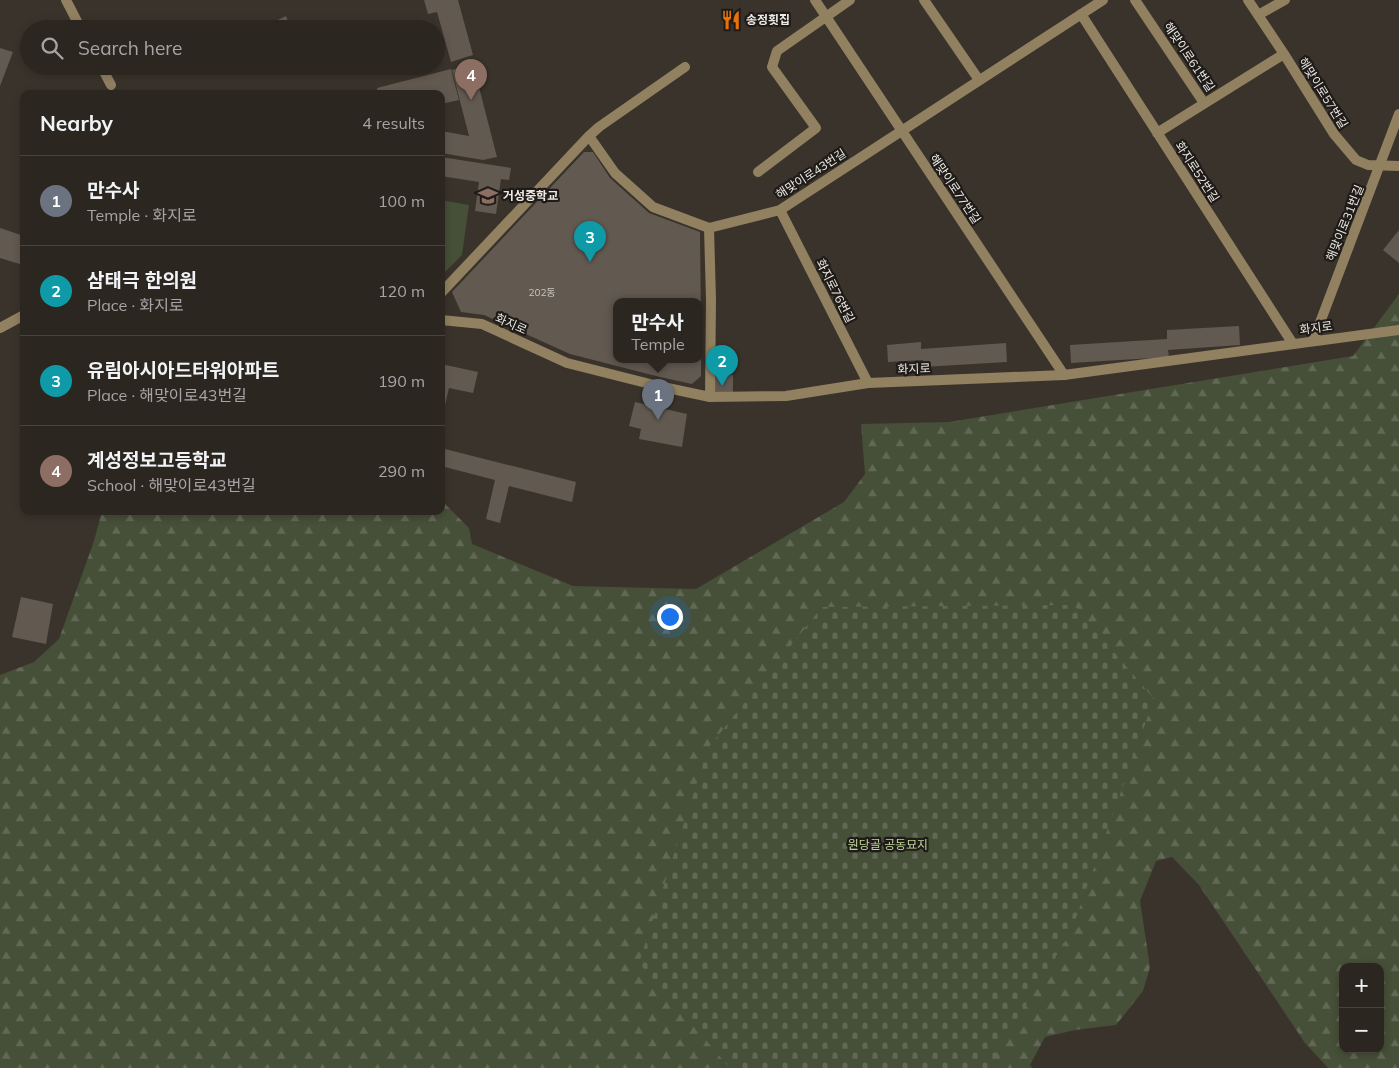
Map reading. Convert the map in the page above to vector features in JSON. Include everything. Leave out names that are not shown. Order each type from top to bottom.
[{"type":"street","points":[[66,0],[76,20]]},
{"type":"street","name":"해맞이로77번길","points":[[815,0],[1064,375]]},
{"type":"street","points":[[758,172],[816,128],[772,67],[777,51],[850,0]]},
{"type":"street","points":[[924,0],[979,80]]},
{"type":"street","name":"해맞이로43번길","points":[[709,228],[780,210],[1103,0]]},
{"type":"street","name":"해맞이로61번길","points":[[1135,0],[1204,103]]},
{"type":"street","name":"해맞이로57번길","points":[[1248,0],[1334,134],[1356,160],[1368,165],[1399,166]]},
{"type":"street","points":[[1258,15],[1285,0]]},
{"type":"street","name":"화지로52번길","points":[[1081,14],[1293,344]]},
{"type":"street","points":[[1157,133],[1284,54]]},
{"type":"street","points":[[445,289],[589,136],[685,67]]},
{"type":"street","points":[[106,75],[111,85]]},
{"type":"street","name":"해맞이로31번길","points":[[1313,341],[1399,114]]},
{"type":"street","points":[[589,136],[614,173],[653,207],[709,228],[711,299],[710,397]]},
{"type":"street","name":"화지로76번길","points":[[780,210],[868,384]]},
{"type":"street","points":[[0,328],[20,317]]},
{"type":"street","name":"화지로","points":[[445,320],[482,324],[567,363],[710,397],[786,396],[868,384],[1064,375],[1399,330]]},
{"type":"green space","points":[[445,201],[469,205],[462,255],[445,272]]},
{"type":"green space","points":[[1399,294],[1399,1068],[1328,1068],[1305,1043],[1199,885],[1172,857],[1156,861],[1140,901],[1150,967],[1143,991],[1116,1025],[1075,1030],[1045,1037],[1030,1065],[1032,1068],[0,1068],[0,675],[34,662],[59,639],[94,541],[101,515],[445,515],[445,504],[469,528],[472,544],[573,586],[696,589],[844,502],[865,474],[861,424],[949,422],[1353,356]]},
{"type":"green space","name":"원당골 공동묘지","points":[[1074,605],[1154,699],[1071,932],[987,1068],[730,1068],[639,963],[708,748],[822,607]]},
{"type":"building","points":[[424,0],[458,0],[473,55],[451,62],[445,41],[445,20],[439,20],[437,12],[428,14]]},
{"type":"building","points":[[286,16],[288,20],[278,20]]},
{"type":"building","points":[[0,48],[13,52],[0,86]]},
{"type":"building","points":[[473,64],[497,157],[483,160],[445,154],[445,132],[469,136],[452,70]]},
{"type":"building","points":[[451,69],[459,100],[445,103],[445,90],[377,90],[377,88],[428,75],[445,75],[445,71]]},
{"type":"building","points":[[584,152],[593,152],[610,178],[649,213],[700,232],[701,298],[613,298],[613,363],[701,363],[701,376],[692,384],[570,354],[484,315],[461,312],[452,292]]},
{"type":"building","name":"거성중학교","points":[[445,158],[511,168],[509,180],[501,179],[496,214],[475,211],[479,182],[445,177]]},
{"type":"building","points":[[0,228],[20,235],[20,264],[0,258]]},
{"type":"building","points":[[1399,230],[1399,263],[1383,250]]},
{"type":"building","points":[[1239,326],[1240,345],[1168,350],[1169,357],[1071,363],[1070,345],[1167,339],[1167,330]]},
{"type":"building","points":[[921,342],[921,349],[1006,343],[1007,362],[923,367],[923,360],[888,362],[887,345]]},
{"type":"building","points":[[445,365],[478,372],[473,393],[449,388],[445,405]]},
{"type":"building","points":[[733,375],[733,395],[710,397],[710,376]]},
{"type":"building","points":[[635,402],[687,414],[682,447],[639,439],[641,429],[629,426]]},
{"type":"building","points":[[445,449],[576,482],[572,502],[509,486],[500,523],[486,519],[495,480],[445,467]]},
{"type":"building","points":[[21,597],[53,604],[46,644],[12,637]]},
{"type":"place","name":"송정횟집","points":[[731,20]]},
{"type":"place","name":"계성정보고등학교","points":[[471,100]]},
{"type":"place","name":"거성중학교","points":[[488,196]]},
{"type":"place","name":"유림아시아드타워아파트","points":[[590,262]]},
{"type":"place","name":"삼태극 한의원","points":[[722,386]]},
{"type":"place","name":"만수사","points":[[658,420]]}]
